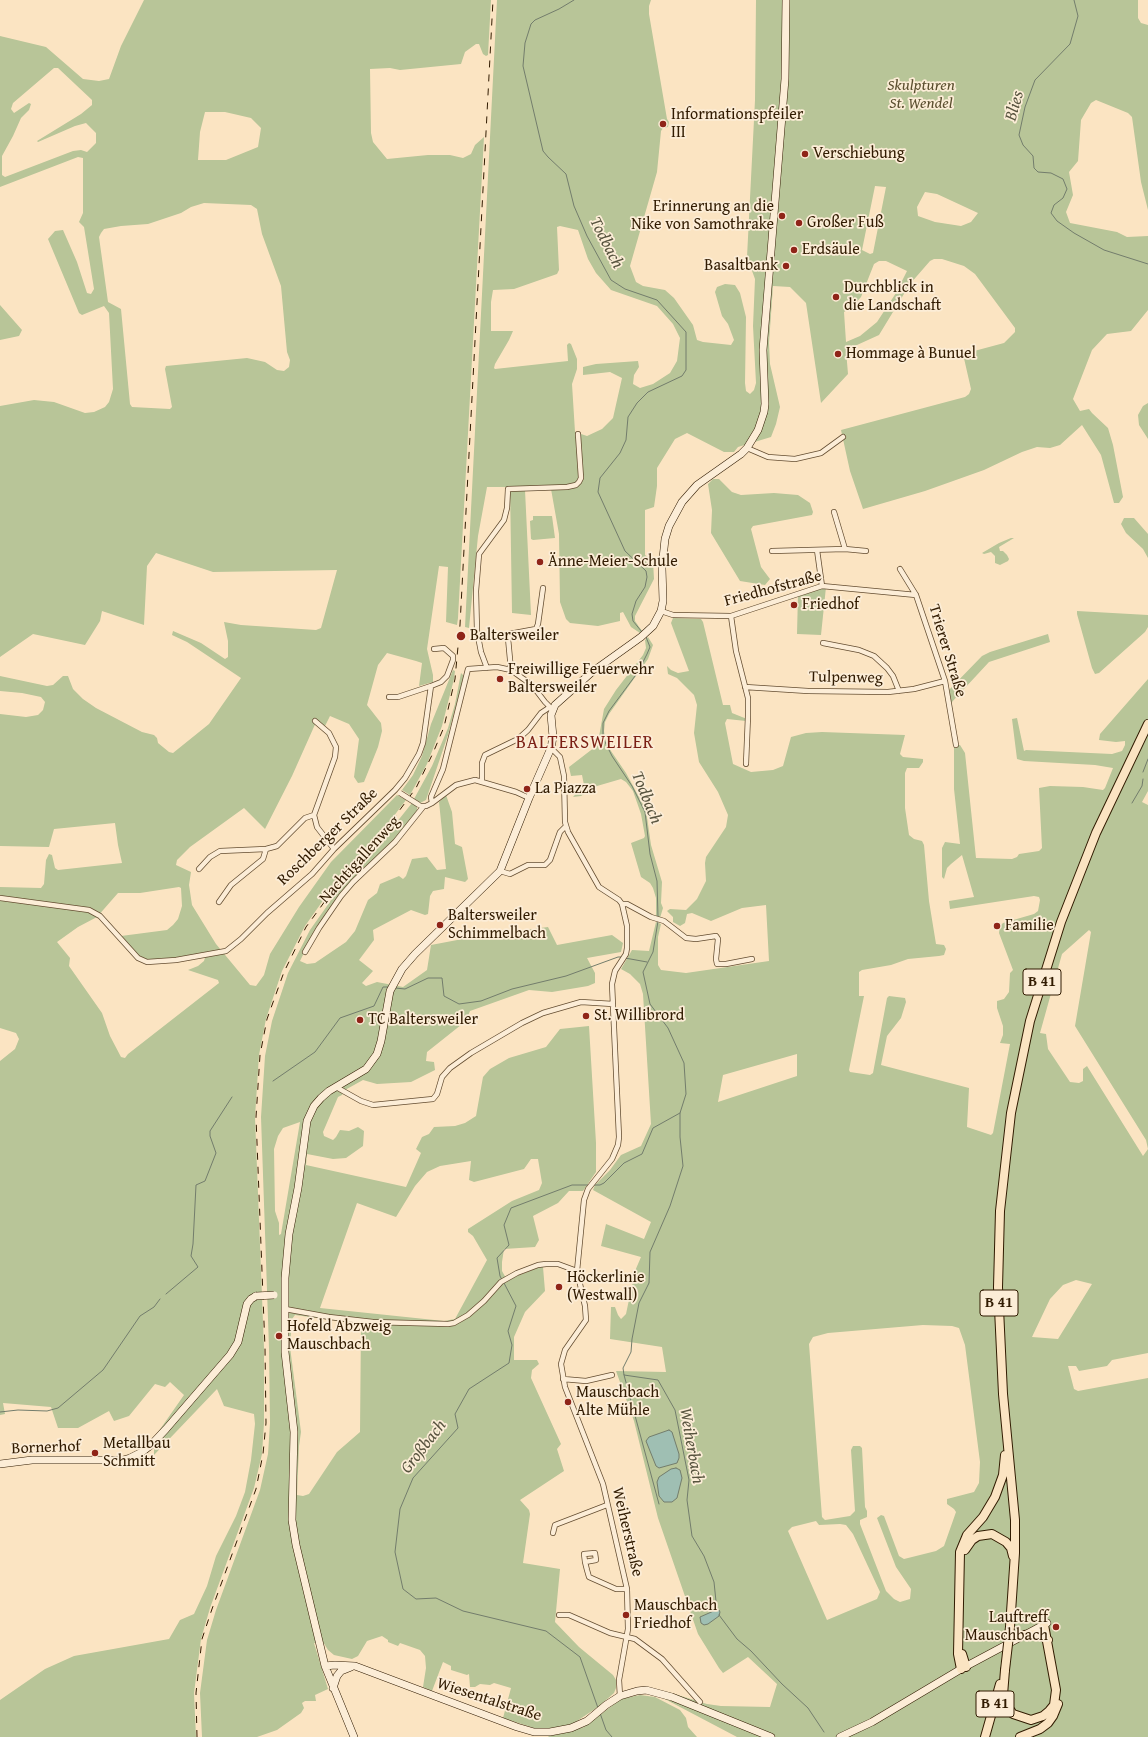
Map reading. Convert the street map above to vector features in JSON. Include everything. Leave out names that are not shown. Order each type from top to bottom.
[{"type":"highway","name":"B 41","points":[[985,1737],[1004,1670],[1011,1620],[1015,1553],[1015,1520],[999,1317],[998,1256],[1002,1188],[1011,1113],[1030,1021],[1045,972],[1080,872],[1118,785],[1148,724]]},
{"type":"highway","points":[[963,1668],[958,1654],[960,1552],[967,1535],[989,1508],[1000,1484],[1005,1463],[1006,1418]]},
{"type":"highway","points":[[963,1668],[961,1653],[963,1562],[968,1545],[978,1536],[992,1534],[1006,1542],[1011,1548],[1011,1620]]},
{"type":"highway","points":[[1004,1670],[1003,1695],[1008,1709],[1013,1714],[1031,1720],[1043,1716],[1054,1705],[1056,1690],[1046,1624]]},
{"type":"highway","points":[[1020,1737],[1040,1729],[1048,1723],[1053,1716],[1060,1699],[1055,1660],[1046,1624]]},
{"type":"highway","points":[[1024,1634],[1038,1634],[1048,1640]]},
{"type":"main road","points":[[354,1737],[325,1666],[296,1545],[292,1520],[294,1432],[285,1352],[285,1295],[289,1234],[298,1188],[305,1129],[314,1106],[329,1091],[366,1069],[377,1054],[391,989],[406,964],[500,871],[551,748],[553,737],[551,708],[559,699],[592,672],[648,632],[661,611],[663,601],[662,552],[674,514],[697,485],[747,448],[753,440],[762,421],[765,404],[763,350],[785,79],[786,0]]},
{"type":"main road","name":"Bornerhof","points":[[0,1464],[32,1460],[108,1460],[130,1458],[142,1452],[151,1445],[234,1349],[240,1334],[247,1304],[251,1299],[256,1296],[285,1295]]},
{"type":"main road","points":[[840,1737],[872,1722],[963,1668],[1024,1634],[1046,1624]]},
{"type":"main road","name":"Wiesentalstraße","points":[[325,1666],[355,1666],[540,1735],[571,1728],[593,1716],[620,1696],[637,1691],[656,1692],[706,1710],[771,1737]]},
{"type":"main road","points":[[333,1688],[337,1676],[341,1671],[355,1666]]},
{"type":"street","points":[[487,668],[481,652],[477,631],[476,591],[479,554],[506,515],[508,489],[567,487],[576,485],[580,482],[582,478],[578,434]]},
{"type":"street","points":[[747,448],[768,457],[796,459],[821,453],[843,437]]},
{"type":"street","points":[[834,512],[845,549]]},
{"type":"street","points":[[772,551],[845,549],[866,551]]},
{"type":"street","points":[[817,550],[822,586]]},
{"type":"street","name":"Trierer Straße","points":[[900,569],[916,595],[945,681],[956,745]]},
{"type":"street","name":"Friedhofstraße","points":[[661,611],[673,615],[731,616],[822,586],[916,595]]},
{"type":"street","points":[[511,670],[508,638],[509,634],[536,629],[543,588]]},
{"type":"street","points":[[731,616],[736,651],[745,687],[748,716],[746,764]]},
{"type":"street","points":[[823,643],[859,650],[874,656],[881,661],[890,672],[899,691]]},
{"type":"street","points":[[389,697],[398,697],[431,686],[441,682],[447,676],[453,658],[444,648],[434,649]]},
{"type":"street","points":[[432,803],[431,797],[443,769],[468,669],[487,668],[511,670],[532,685],[551,708],[541,713],[528,730],[518,739],[485,755],[482,763],[482,781]]},
{"type":"street","name":"Tulpenweg","points":[[745,687],[808,691],[899,691],[914,689],[945,681]]},
{"type":"street","points":[[395,790],[405,778],[419,754],[423,743],[431,686]]},
{"type":"street","points":[[315,721],[329,733],[334,741],[336,750],[314,815],[317,827],[334,849]]},
{"type":"street","points":[[551,748],[560,757],[564,776],[566,826],[599,887],[619,900],[622,904],[627,904],[655,919],[667,922],[686,938],[696,939],[716,936],[718,939],[716,958],[717,964],[752,960]]},
{"type":"street","points":[[421,806],[432,803],[456,785],[466,781],[482,781],[529,798]]},
{"type":"street","name":"Roschberger Straße","points":[[0,898],[89,910],[100,916],[134,954],[147,962],[176,960],[220,953],[233,947],[267,913],[312,874],[334,849],[395,790],[421,806]]},
{"type":"street","name":"Nachtigallenweg","points":[[305,952],[319,928],[341,896],[395,842],[421,806]]},
{"type":"street","points":[[199,869],[210,857],[220,851],[266,849],[277,846],[306,818],[314,815]]},
{"type":"street","points":[[500,871],[510,874],[528,865],[545,865],[550,860],[560,832],[566,826]]},
{"type":"street","points":[[219,902],[234,882],[263,859],[266,849]]},
{"type":"street","name":"Weiherstraße","points":[[620,1696],[619,1680],[627,1636],[629,1615],[627,1589],[596,1465],[563,1379],[561,1364],[563,1355],[583,1325],[587,1313],[577,1271],[583,1209],[588,1189],[612,1159],[618,1145],[619,1125],[613,977],[626,954],[627,926],[622,904]]},
{"type":"street","points":[[336,1087],[361,1101],[373,1105],[433,1099],[437,1094],[442,1076],[450,1068],[471,1053],[522,1022],[543,1013],[581,1002],[613,1004]]},
{"type":"street","points":[[285,1309],[329,1317],[373,1322],[448,1324],[460,1320],[477,1308],[503,1280],[538,1265],[558,1264],[577,1271]]},
{"type":"street","points":[[563,1379],[586,1381],[612,1375]]},
{"type":"street","points":[[553,1533],[555,1525],[607,1505]]},
{"type":"street","points":[[586,1562],[589,1577],[616,1589],[627,1589]]},
{"type":"street","points":[[559,1614],[569,1615],[606,1631],[627,1636],[640,1642],[662,1659],[700,1702]]},
{"type":"green space","points":[[144,0],[491,0],[488,55],[486,56],[483,54],[479,44],[476,44],[465,52],[461,64],[400,70],[390,68],[370,69],[371,133],[373,142],[387,159],[428,155],[450,155],[463,158],[471,154],[475,145],[484,137],[458,618],[457,625],[446,622],[448,567],[439,566],[427,649],[433,675],[433,682],[419,686],[422,663],[416,661],[387,653],[378,665],[367,705],[381,723],[382,731],[378,747],[364,782],[358,783],[354,777],[359,739],[349,724],[330,716],[325,726],[317,720],[292,776],[265,829],[244,808],[190,847],[177,860],[176,865],[191,872],[189,885],[192,905],[216,944],[250,985],[256,986],[264,975],[270,954],[299,907],[331,862],[397,795],[406,800],[384,829],[329,892],[305,926],[282,971],[266,1019],[259,1055],[255,1117],[264,1348],[264,1423],[262,1454],[254,1488],[210,1608],[201,1639],[194,1693],[196,1737],[0,1737],[0,1700],[45,1669],[74,1656],[169,1639],[180,1620],[194,1614],[207,1586],[216,1556],[236,1516],[245,1492],[251,1460],[255,1424],[254,1414],[224,1406],[217,1389],[154,1455],[154,1438],[184,1395],[170,1382],[165,1387],[155,1384],[129,1416],[114,1421],[109,1411],[78,1428],[58,1428],[51,1407],[3,1403],[5,1414],[0,1415],[0,1061],[15,1049],[19,1039],[16,1033],[0,1028],[0,887],[41,888],[44,884],[46,860],[49,854],[52,855],[55,868],[58,870],[122,863],[115,823],[54,829],[49,847],[0,846],[0,714],[26,717],[38,715],[43,710],[45,702],[41,697],[22,693],[0,691],[0,676],[47,686],[53,685],[63,676],[68,676],[73,689],[83,699],[96,708],[142,732],[154,735],[157,738],[158,743],[169,752],[173,753],[209,724],[241,678],[187,642],[172,635],[173,631],[201,643],[225,659],[228,657],[228,641],[224,622],[241,625],[316,630],[321,628],[337,570],[213,572],[156,553],[147,566],[144,625],[102,611],[100,621],[85,645],[33,634],[0,657],[0,406],[34,400],[54,402],[85,413],[94,412],[105,407],[109,402],[113,389],[109,313],[104,306],[82,315],[79,313],[48,239],[55,231],[63,230],[77,262],[87,293],[91,294],[94,289],[84,227],[79,222],[83,213],[83,158],[78,157],[0,187],[0,36],[46,47],[83,79],[99,81],[109,79],[121,46]],"holes":[[[54,68],[58,68],[92,100],[92,105],[81,114],[37,141],[38,142],[75,126],[86,123],[96,133],[96,143],[87,152],[81,150],[73,151],[5,177],[2,175],[2,156],[21,118],[29,110],[31,104],[29,103],[14,113],[11,109],[13,103]],[[205,112],[225,112],[251,118],[261,128],[258,147],[226,160],[198,160],[200,132]],[[204,203],[251,205],[257,209],[262,234],[281,286],[287,352],[290,360],[289,367],[284,371],[277,370],[265,362],[247,358],[166,366],[165,369],[172,407],[170,409],[132,407],[130,404],[121,309],[108,302],[99,237],[104,229],[148,224],[181,213],[191,207]],[[179,887],[181,888],[182,906],[178,919],[167,930],[121,936],[139,957],[152,961],[206,954],[204,961],[198,966],[188,970],[218,980],[219,983],[128,1054],[125,1058],[121,1057],[110,1036],[102,1013],[69,966],[70,958],[57,942],[78,927],[97,917],[118,893],[140,893]]]},
{"type":"green space","name":"Skulpturen St. Wendel","points":[[497,0],[651,0],[649,14],[667,119],[669,122],[668,127],[663,128],[661,131],[657,172],[630,266],[636,282],[643,286],[665,290],[674,298],[693,325],[697,340],[703,342],[731,345],[734,340],[728,324],[722,316],[715,292],[717,287],[725,284],[735,285],[740,293],[746,317],[745,383],[746,391],[750,394],[754,390],[756,383],[753,326],[755,279],[747,257],[755,100],[756,0],[1138,0],[1138,18],[1141,23],[1148,25],[1148,210],[1141,182],[1132,117],[1128,113],[1096,100],[1091,103],[1081,120],[1078,161],[1069,172],[1073,195],[1066,212],[1070,223],[1117,232],[1127,237],[1148,236],[1148,310],[1131,331],[1107,334],[1092,350],[1073,399],[1080,411],[1089,409],[1108,428],[1113,445],[1123,497],[1119,503],[1114,503],[1101,455],[1082,425],[1060,445],[1050,448],[1037,447],[1022,452],[984,470],[925,491],[863,509],[850,471],[841,430],[965,397],[969,394],[971,389],[963,354],[1004,343],[1015,332],[1015,328],[975,274],[964,266],[942,259],[934,259],[930,261],[910,284],[879,335],[846,350],[848,374],[821,403],[806,303],[790,287],[773,286],[769,343],[770,364],[780,407],[776,424],[771,437],[738,447],[734,452],[724,452],[687,433],[675,439],[657,468],[657,486],[654,507],[645,510],[645,555],[653,561],[654,579],[635,616],[635,621],[642,631],[640,633],[631,627],[623,612],[620,613],[620,621],[598,626],[570,623],[566,619],[560,602],[559,534],[551,489],[525,490],[531,615],[512,613],[510,487],[487,487],[478,536],[469,628],[465,627]],"holes":[[[875,186],[886,187],[873,253],[870,254],[862,250]],[[925,192],[937,194],[978,213],[971,222],[961,226],[935,222],[918,216],[917,207]],[[560,226],[578,230],[588,259],[596,273],[611,290],[657,306],[673,324],[680,338],[677,361],[670,373],[653,384],[640,388],[633,384],[634,375],[639,367],[638,361],[596,364],[583,367],[583,375],[610,372],[622,378],[613,418],[602,429],[587,436],[575,432],[572,384],[577,369],[577,359],[571,344],[569,343],[567,345],[568,361],[494,368],[513,331],[491,331],[491,302],[493,290],[514,289],[557,274],[559,270],[557,227]],[[879,261],[886,261],[907,271],[896,293],[877,322],[860,336],[846,342],[844,312],[851,308],[861,297],[874,264]]]},
{"type":"green space","points":[[0,305],[22,330],[19,336],[0,340]]},
{"type":"green space","points":[[1148,403],[1148,439],[1139,425],[1138,415],[1143,406]]},
{"type":"green space","points":[[713,479],[719,479],[732,492],[741,495],[774,493],[798,495],[810,503],[813,512],[812,515],[753,526],[751,529],[761,567],[770,579],[765,585],[740,581],[711,533],[712,510],[708,484]]},
{"type":"green space","points":[[533,516],[552,516],[555,538],[531,539],[530,521],[533,520]]},
{"type":"green space","points":[[1124,518],[1134,518],[1148,534],[1148,558],[1143,549],[1126,533],[1121,524]]},
{"type":"green space","points":[[1014,538],[999,547],[1000,551],[1003,551],[1007,555],[1009,559],[1008,561],[1000,565],[995,563],[995,556],[991,552],[984,554],[982,553],[999,543]]},
{"type":"green space","points":[[826,587],[821,635],[797,634],[798,594]]},
{"type":"green space","points":[[1077,611],[1148,615],[1148,627],[1145,632],[1099,673],[1095,674],[1092,668]]},
{"type":"green space","points":[[673,618],[701,619],[723,705],[730,705],[732,713],[747,719],[746,721],[727,719],[725,723],[733,764],[751,772],[773,770],[783,766],[791,737],[806,733],[822,732],[905,735],[900,754],[903,757],[923,759],[923,762],[919,768],[907,768],[905,773],[905,808],[909,835],[914,839],[922,841],[924,845],[929,901],[936,944],[944,945],[946,949],[944,955],[908,959],[891,965],[862,970],[859,972],[859,996],[864,996],[849,1070],[850,1072],[870,1075],[873,1073],[887,998],[889,996],[905,998],[906,1002],[901,1018],[887,1036],[881,1065],[969,1088],[967,1127],[991,1135],[993,1133],[1010,1044],[1000,1043],[1003,1035],[1003,1026],[997,1008],[997,1001],[1004,999],[1009,992],[1010,973],[1013,970],[999,933],[1000,926],[1003,923],[1034,914],[1038,911],[1040,900],[1039,897],[1034,896],[950,909],[949,901],[974,897],[962,855],[947,868],[944,879],[942,877],[942,848],[945,842],[960,844],[954,789],[954,745],[960,745],[965,753],[976,858],[1012,859],[1017,857],[1019,854],[1039,851],[1042,848],[1039,788],[1050,786],[1083,787],[1103,790],[1113,768],[1095,765],[1024,761],[1017,759],[1012,719],[1017,718],[1024,751],[1112,754],[1122,751],[1125,741],[1116,742],[1099,740],[1100,734],[1148,679],[1148,791],[1142,802],[1148,805],[1148,1149],[1148,1353],[1112,1360],[1107,1366],[1079,1371],[1076,1366],[1068,1366],[1074,1389],[1078,1391],[1148,1378],[1148,1737],[737,1737],[661,1697],[668,1692],[707,1704],[721,1706],[770,1707],[777,1684],[748,1657],[723,1673],[698,1634],[658,1518],[634,1421],[616,1371],[666,1372],[662,1347],[610,1339],[611,1307],[615,1307],[621,1319],[626,1314],[635,1271],[641,1257],[601,1246],[606,1224],[644,1239],[651,1222],[593,1190],[595,1185],[610,1170],[621,1155],[641,1146],[651,1124],[643,994],[640,984],[630,974],[621,969],[632,950],[649,951],[656,922],[661,924],[658,937],[658,965],[661,970],[686,973],[769,961],[766,905],[742,908],[711,921],[692,913],[687,914],[685,923],[680,926],[673,922],[673,917],[667,911],[670,909],[686,910],[697,899],[706,881],[706,857],[726,827],[728,815],[718,792],[699,762],[694,733],[697,705],[694,695],[677,678],[668,674],[667,666],[671,670],[678,673],[689,671],[671,623]],"holes":[[[1089,930],[1091,932],[1075,1026],[1146,1140],[1148,1149],[1143,1156],[1087,1066],[1083,1069],[1083,1081],[1079,1083],[1070,1082],[1048,1049],[1046,1034],[1040,1033],[1062,954]],[[797,1054],[797,1076],[718,1102],[723,1075]],[[1076,1280],[1092,1284],[1058,1339],[1032,1337],[1050,1299],[1063,1285]],[[923,1325],[952,1326],[959,1328],[965,1345],[980,1462],[979,1483],[974,1492],[947,1499],[947,1504],[956,1512],[944,1546],[936,1551],[904,1559],[899,1556],[884,1516],[881,1515],[877,1518],[896,1567],[911,1589],[910,1599],[900,1602],[894,1599],[886,1591],[860,1524],[860,1520],[867,1517],[865,1507],[862,1448],[860,1446],[853,1446],[851,1450],[855,1511],[850,1516],[825,1520],[822,1517],[809,1344],[813,1337],[828,1333]],[[816,1521],[819,1525],[846,1525],[853,1534],[880,1592],[877,1599],[827,1620],[788,1531],[792,1527]]]},
{"type":"green space","points":[[1048,634],[1050,642],[989,662],[951,703],[949,690],[982,656],[990,652]]},
{"type":"green space","points":[[648,637],[653,645],[648,659],[609,714],[605,722],[604,731],[605,739],[611,751],[626,773],[646,810],[651,845],[662,882],[661,903],[663,908],[660,918],[656,918],[656,898],[653,888],[650,883],[641,877],[631,843],[644,838],[645,836],[641,814],[633,791],[626,782],[621,779],[597,786],[581,796],[573,797],[584,785],[582,775],[571,776],[569,767],[595,747],[598,742],[604,709],[616,690],[643,655],[646,648],[645,640]]},
{"type":"green space","points":[[453,670],[455,671],[454,679],[442,726],[427,764],[410,795],[402,790],[413,775],[422,756],[431,724]]},
{"type":"green space","points":[[461,673],[464,676],[448,735],[426,800],[420,803],[414,799],[432,766],[448,728],[455,704]]},
{"type":"green space","points":[[446,795],[452,812],[455,844],[462,847],[468,879],[465,882],[445,877],[444,889],[433,891],[430,896],[428,914],[425,915],[411,910],[373,930],[374,940],[359,960],[373,971],[362,983],[366,986],[377,982],[403,987],[427,970],[431,945],[473,937],[548,927],[557,945],[612,935],[623,943],[621,952],[587,958],[595,973],[595,983],[588,986],[552,992],[529,990],[470,1011],[466,1021],[427,1052],[426,1061],[434,1062],[435,1070],[411,1082],[377,1084],[363,1080],[345,1090],[342,1095],[338,1097],[323,1132],[324,1136],[333,1140],[340,1130],[349,1131],[358,1127],[364,1131],[363,1146],[346,1158],[333,1159],[307,1154],[306,1165],[406,1187],[421,1153],[416,1149],[422,1137],[429,1134],[434,1127],[455,1126],[465,1123],[476,1116],[483,1077],[490,1069],[509,1058],[546,1047],[560,1029],[589,1026],[596,1143],[596,1172],[583,1191],[569,1191],[558,1203],[533,1216],[539,1240],[535,1247],[504,1249],[502,1271],[507,1280],[542,1266],[543,1267],[545,1291],[525,1312],[514,1337],[514,1360],[537,1360],[539,1364],[532,1370],[531,1378],[561,1444],[557,1449],[564,1471],[520,1500],[529,1510],[530,1514],[523,1563],[560,1569],[555,1622],[579,1647],[613,1675],[616,1680],[616,1688],[614,1693],[598,1707],[574,1723],[562,1727],[537,1729],[503,1718],[511,1688],[494,1683],[490,1685],[480,1684],[475,1687],[470,1687],[469,1674],[467,1675],[451,1670],[451,1666],[443,1662],[432,1691],[423,1687],[426,1668],[425,1656],[420,1650],[400,1643],[398,1646],[388,1642],[388,1640],[382,1636],[367,1641],[358,1656],[352,1659],[334,1655],[328,1650],[323,1642],[314,1643],[328,1689],[315,1695],[316,1701],[305,1701],[302,1703],[304,1708],[301,1713],[277,1730],[257,1737],[202,1737],[200,1693],[207,1640],[216,1610],[260,1490],[268,1454],[270,1423],[269,1348],[261,1117],[265,1056],[272,1021],[288,973],[310,930],[334,896],[412,803],[417,807],[417,812],[393,842],[340,894],[317,926],[300,961],[307,964],[315,963],[346,942],[355,931],[368,900],[377,893],[380,884],[399,876],[403,879],[406,876],[412,859],[427,857],[437,870],[446,869],[439,802]],"holes":[[[300,1122],[281,1234],[279,1235],[279,1223],[275,1211],[274,1149],[278,1136],[283,1128]],[[531,1159],[538,1159],[542,1183],[539,1190],[512,1201],[468,1229],[468,1232],[473,1236],[487,1260],[455,1319],[444,1321],[320,1308],[357,1203],[396,1217],[415,1186],[427,1172],[440,1166],[471,1161],[469,1180],[474,1182],[524,1169]],[[295,1315],[361,1324],[360,1432],[337,1452],[309,1494],[303,1496],[297,1495],[301,1432],[290,1347],[292,1319]]]},
{"type":"green space","points":[[640,1695],[655,1697],[680,1710],[686,1718],[688,1727],[697,1737],[548,1736],[565,1733],[584,1727],[621,1699]]},
{"type":"shaded area","points":[[669,1430],[672,1432],[679,1458],[677,1463],[659,1468],[656,1466],[646,1441],[649,1437]]},
{"type":"shaded area","points":[[676,1468],[680,1470],[682,1478],[677,1498],[672,1502],[664,1502],[659,1496],[657,1482],[659,1477],[671,1469]]},
{"type":"shaded area","points":[[719,1610],[720,1612],[719,1616],[708,1624],[704,1625],[701,1623],[700,1617]]},
{"type":"waterway","name":"Todbach","points":[[574,0],[535,20],[531,24],[525,43],[523,66],[543,151],[566,174],[574,206],[587,236],[611,280],[625,289],[657,300],[686,332],[686,370],[682,376],[648,392],[637,403],[628,417],[626,440],[620,453],[600,478],[598,492],[625,551],[646,571],[647,577],[645,587],[636,601],[632,614],[633,621],[642,632]]},
{"type":"waterway","name":"Blies","points":[[1074,0],[1078,16],[1070,44],[1035,80],[1025,107],[1019,135],[1023,145],[1033,156],[1034,168],[1038,172],[1051,173],[1063,179],[1067,189],[1063,198],[1054,205],[1051,213],[1057,221],[1074,233],[1104,250],[1148,264]]},
{"type":"waterway","name":"Todbach","points":[[646,637],[650,647],[638,672],[609,711],[603,723],[603,738],[612,756],[632,786],[645,812],[650,854],[657,881],[658,917]]},
{"type":"waterway","points":[[1143,772],[1148,759]]},
{"type":"waterway","points":[[1132,803],[1142,786],[1143,779]]},
{"type":"waterway","name":"Weiherbach","points":[[658,921],[653,952],[643,972],[650,1004],[668,1028],[684,1063],[686,1094],[680,1113],[680,1137],[683,1166],[670,1206],[650,1252],[649,1283],[639,1303],[631,1352],[623,1368],[624,1375],[658,1380],[675,1410],[689,1480],[687,1500],[692,1536],[704,1556],[714,1582],[717,1611]]},
{"type":"waterway","points":[[395,988],[405,989],[428,978],[442,978],[444,996],[459,1004],[481,1001],[512,989],[566,976],[618,957],[622,957]]},
{"type":"waterway","points":[[625,958],[647,962]]},
{"type":"waterway","points":[[273,1081],[315,1052],[340,1018],[374,1006],[383,987],[388,987]]},
{"type":"waterway","points":[[166,1294],[198,1267],[191,1256],[196,1185],[205,1181],[216,1153],[210,1136],[210,1131],[232,1097]]},
{"type":"waterway","name":"Großbach","points":[[593,1185],[600,1185],[604,1183],[624,1163],[642,1154],[653,1128],[680,1113]]},
{"type":"waterway","name":"Großbach","points":[[502,1280],[497,1258],[509,1245],[504,1225],[511,1208],[572,1185],[589,1185]]},
{"type":"waterway","name":"Großbach","points":[[504,1283],[516,1306],[508,1331],[512,1345],[509,1363],[469,1389],[455,1414],[458,1428],[413,1478],[400,1509],[395,1552],[403,1589],[416,1599],[436,1598],[463,1611],[546,1631],[580,1657],[598,1708]]},
{"type":"waterway","points":[[0,1412],[18,1410],[47,1411],[58,1408],[103,1370],[140,1316],[154,1307],[160,1299]]},
{"type":"waterway","points":[[624,1375],[659,1504]]},
{"type":"waterway","name":"Weiherbach","points":[[719,1615],[737,1639],[808,1708],[824,1732]]},
{"type":"waterway","name":"Großbach","points":[[600,1713],[606,1730],[612,1737]]},
{"type":"railway","points":[[197,1737],[196,1693],[202,1639],[256,1489],[263,1454],[266,1423],[265,1348],[256,1117],[260,1055],[267,1019],[284,972],[306,927],[331,893],[385,830],[416,788],[444,727],[455,679],[460,625],[493,0]]},
{"type":"place","name":"Informationspfeiler III","points":[[663,124]]},
{"type":"place","name":"Verschiebung","points":[[805,154]]},
{"type":"place","name":"Erinnerung an die Nike von Samothrake","points":[[782,216]]},
{"type":"place","name":"Großer Fuß","points":[[799,223]]},
{"type":"place","name":"Erdsäule","points":[[794,250]]},
{"type":"place","name":"Basaltbank","points":[[786,266]]},
{"type":"place","name":"Durchblick in die Landschaft","points":[[836,297]]},
{"type":"place","name":"Hommage à Bunuel","points":[[838,354]]},
{"type":"place","name":"Änne-Meier-Schule","points":[[540,562]]},
{"type":"place","name":"Friedhof","points":[[794,605]]},
{"type":"place","name":"Baltersweiler","points":[[461,636]]},
{"type":"place","name":"Freiwillige Feuerwehr Baltersweiler","points":[[500,679]]},
{"type":"place","name":"La Piazza","points":[[527,789]]},
{"type":"place","name":"Baltersweiler Schimmelbach","points":[[440,925]]},
{"type":"place","name":"Familie","points":[[997,926]]},
{"type":"place","name":"St. Willibrord","points":[[586,1016]]},
{"type":"place","name":"TC Baltersweiler","points":[[360,1020]]},
{"type":"place","name":"Höckerlinie (Westwall)","points":[[559,1287]]},
{"type":"place","name":"Hofeld Abzweig Mauschbach","points":[[279,1336]]},
{"type":"place","name":"Mauschbach Alte Mühle","points":[[568,1402]]},
{"type":"place","name":"Metallbau Schmitt","points":[[95,1453]]},
{"type":"place","name":"Mauschbach Friedhof","points":[[626,1615]]},
{"type":"place","name":"Lauftreff Mauschbach","points":[[1056,1627]]},
{"type":"district","name":"BALTERSWEILER","points":[[585,743]]}]
